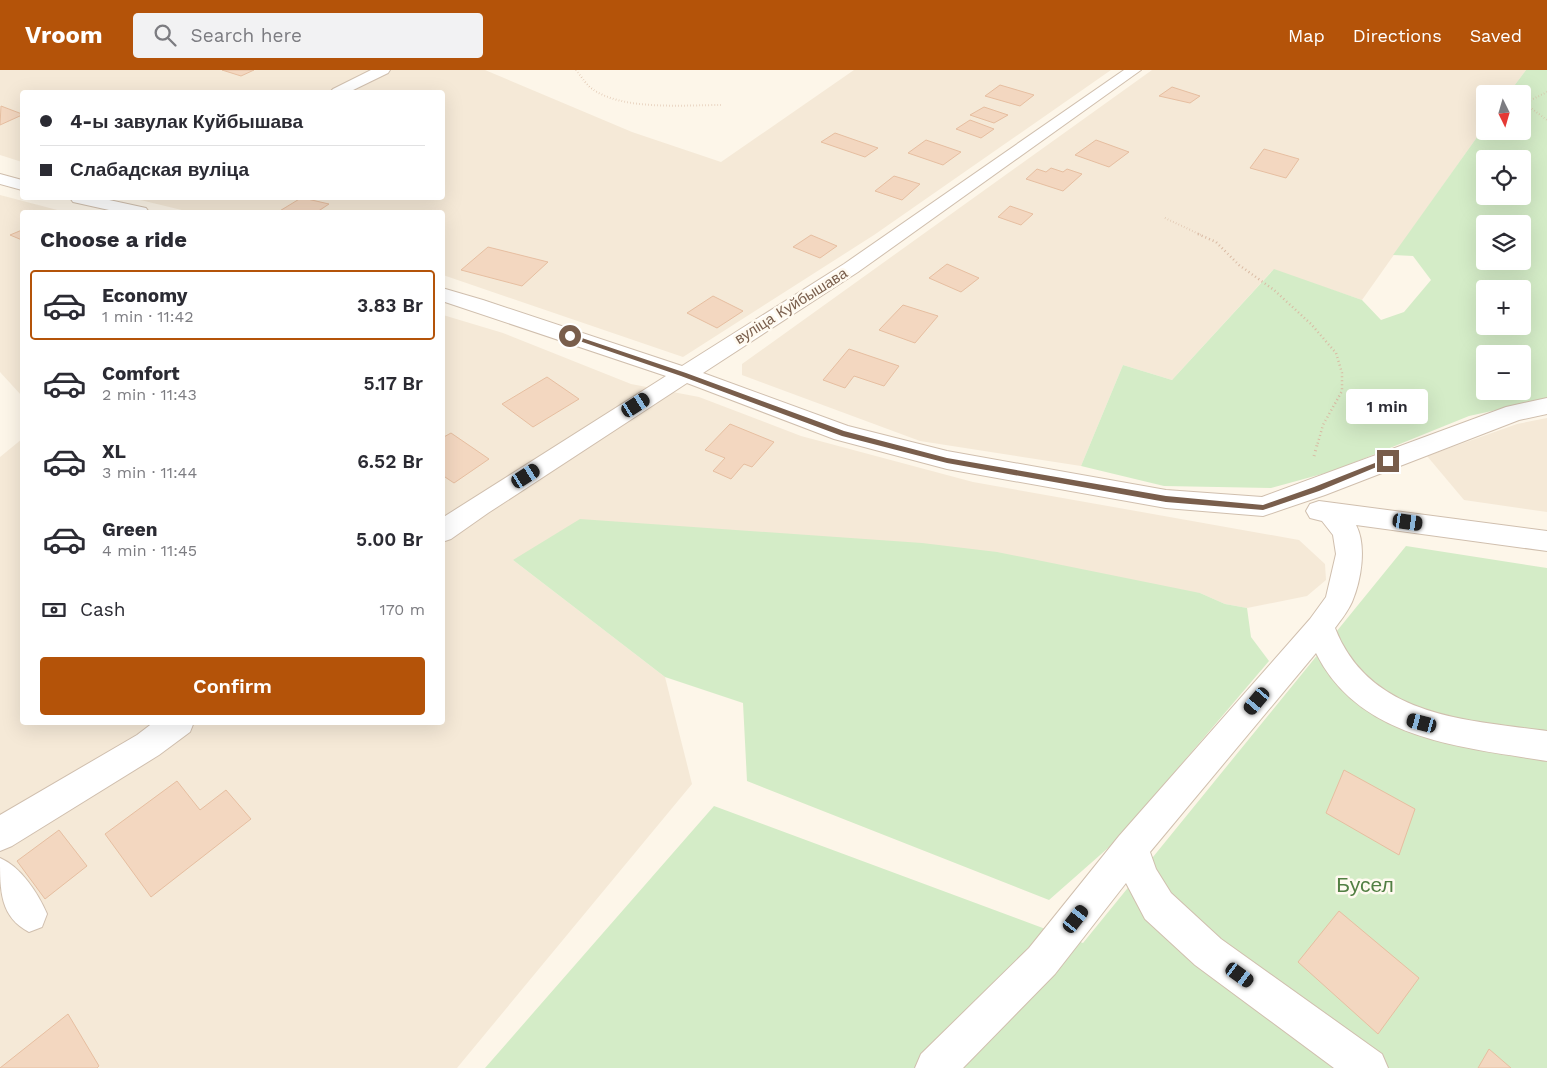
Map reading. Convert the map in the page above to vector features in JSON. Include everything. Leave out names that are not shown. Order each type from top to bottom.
[{"type":"street","points":[[342,90],[383,70]]},
{"type":"street","name":"вуліца Куйбышава","points":[[445,530],[487,500],[851,268],[1134,70]]},
{"type":"street","points":[[0,179],[20,184]]},
{"type":"street","points":[[105,200],[118,201],[136,210]]},
{"type":"street","points":[[445,295],[683,374],[842,433],[947,460],[1166,499],[1263,508],[1323,500],[1514,413],[1547,406]]},
{"type":"street","points":[[1323,500],[1547,541]]},
{"type":"street","points":[[935,1068],[1042,961],[1131,848],[1320,628],[1338,600],[1350,554],[1346,532],[1323,500]]},
{"type":"street","points":[[1320,628],[1332,657],[1348,678],[1373,701],[1408,719],[1450,731],[1547,746]]},
{"type":"street","points":[[0,834],[148,745],[175,725]]},
{"type":"street","points":[[1131,848],[1142,879],[1158,906],[1208,952],[1368,1068]]},
{"type":"street","points":[[0,876],[29,914]]},
{"type":"path","points":[[576,70],[592,89],[616,99],[661,106],[721,105]]},
{"type":"path","points":[[1547,92],[1530,100],[1528,106],[1547,120]]},
{"type":"path","points":[[1165,218],[1216,242],[1239,265],[1274,290],[1311,324],[1336,353],[1342,372],[1342,391],[1323,425],[1314,453],[1323,500]]},
{"type":"shaded area","points":[[0,70],[485,70],[632,132],[721,162],[854,70],[1111,70],[874,235],[683,357],[445,276],[445,210],[182,210],[140,200],[445,200],[445,90],[20,90],[20,161],[0,155]]},
{"type":"shaded area","points":[[1152,70],[1526,70],[1515,85],[1476,85],[1476,139],[1362,300],[1273,270],[1172,380],[1123,365],[1081,466],[920,441],[742,375],[742,364]]},
{"type":"shaded area","points":[[0,195],[57,210],[20,210],[20,394],[0,372]]},
{"type":"shaded area","points":[[445,316],[503,333],[631,384],[699,397],[801,436],[973,482],[1299,540],[1325,564],[1326,580],[1307,596],[1247,608],[1225,604],[1200,593],[513,560],[665,677],[692,784],[457,1068],[0,1068],[0,457],[20,441],[20,725],[445,725]]},
{"type":"shaded area","points":[[1547,418],[1547,512],[1464,500],[1427,456],[1517,424]]},
{"type":"green space","points":[[1526,70],[1547,70],[1547,399],[1469,416],[1333,471],[1271,488],[1164,486],[1081,466],[1123,365],[1172,380],[1274,269],[1362,300],[1381,320],[1404,312],[1431,280],[1413,256],[1393,255],[1476,139],[1531,140],[1531,85],[1515,85]]},
{"type":"green space","points":[[580,519],[922,543],[997,552],[1200,593],[1225,604],[1247,608],[1251,637],[1269,661],[1116,841],[1049,900],[747,781],[743,703],[665,677],[513,560]]},
{"type":"green space","name":"Бусел","points":[[1406,546],[1547,568],[1547,1068],[485,1068],[714,806],[1083,943]]},
{"type":"building","points":[[222,70],[254,70],[241,76]]},
{"type":"building","points":[[1000,85],[1034,95],[1020,106],[985,96]]},
{"type":"building","points":[[1172,87],[1200,96],[1190,103],[1159,96]]},
{"type":"building","points":[[1,106],[20,113],[20,116],[0,125]]},
{"type":"building","points":[[984,107],[1008,115],[994,123],[970,115]]},
{"type":"building","points":[[970,120],[994,129],[981,138],[956,129]]},
{"type":"building","points":[[835,133],[878,148],[865,157],[821,142]]},
{"type":"building","points":[[926,140],[961,152],[943,165],[908,153]]},
{"type":"building","points":[[1096,140],[1129,152],[1109,167],[1075,155]]},
{"type":"building","points":[[1264,149],[1299,159],[1286,178],[1250,168]]},
{"type":"building","points":[[1051,168],[1063,172],[1067,169],[1082,174],[1063,191],[1026,179],[1037,169],[1046,172]]},
{"type":"building","points":[[894,176],[920,184],[902,200],[875,191]]},
{"type":"building","points":[[298,200],[312,200],[329,204],[320,210],[281,210]]},
{"type":"building","points":[[1010,206],[1033,214],[1021,225],[998,217]]},
{"type":"building","points":[[20,231],[20,239],[10,235]]},
{"type":"building","points":[[811,235],[837,246],[820,258],[793,247]]},
{"type":"building","points":[[488,247],[548,262],[522,286],[461,270]]},
{"type":"building","points":[[947,264],[979,278],[961,292],[929,278]]},
{"type":"building","points":[[713,296],[743,311],[717,328],[687,313]]},
{"type":"building","points":[[903,305],[938,316],[915,343],[879,330]]},
{"type":"building","points":[[849,349],[899,366],[884,386],[854,376],[845,388],[823,380]]},
{"type":"building","points":[[547,377],[579,399],[533,427],[502,404]]},
{"type":"building","points":[[730,424],[774,442],[752,467],[744,464],[731,479],[713,471],[725,458],[705,450]]},
{"type":"building","points":[[451,433],[489,459],[454,483],[445,477],[445,436]]},
{"type":"building","points":[[1344,770],[1415,809],[1399,855],[1326,813]]},
{"type":"building","points":[[177,781],[200,810],[226,790],[251,819],[151,897],[105,834]]},
{"type":"building","points":[[59,830],[87,866],[45,899],[17,861]]},
{"type":"building","points":[[1339,911],[1419,978],[1378,1034],[1298,962]]},
{"type":"building","points":[[68,1014],[99,1066],[97,1068],[0,1068]]},
{"type":"building","points":[[1489,1049],[1511,1068],[1478,1068]]},
{"type":"route","points":[[570,336],[683,374],[842,433],[947,460],[1166,499],[1263,508],[1388,461]]}]
